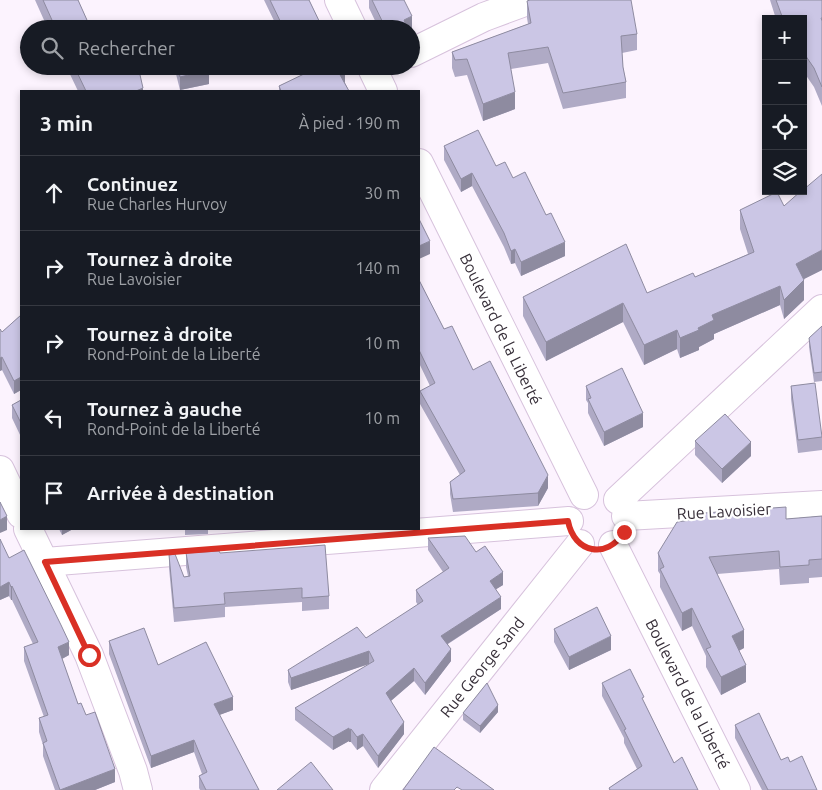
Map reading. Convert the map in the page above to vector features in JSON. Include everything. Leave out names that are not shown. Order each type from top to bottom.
[{"type":"street","points":[[339,0],[349,20]]},
{"type":"street","points":[[420,49],[484,17],[530,0]]},
{"type":"street","name":"Boulevard de la Liberté","points":[[420,164],[584,495]]},
{"type":"street","points":[[622,508],[822,309]]},
{"type":"street","points":[[0,470],[20,512]]},
{"type":"street","points":[[592,492],[610,494],[622,508],[624,532],[613,545],[605,549],[596,550],[588,548],[574,532],[573,506],[584,495],[592,492]]},
{"type":"street","name":"Rue Lavoisier","points":[[622,508],[822,505]]},
{"type":"street","points":[[29,530],[89,655],[138,790]]},
{"type":"street","points":[[45,562],[574,532]]},
{"type":"street","name":"Rue George Sand","points":[[384,790],[574,532]]},
{"type":"street","name":"Boulevard de la Liberté","points":[[613,545],[736,790]]},
{"type":"building","points":[[43,0],[78,0],[87,20],[52,20]]},
{"type":"building","points":[[270,0],[309,0],[319,20],[280,20]]},
{"type":"building","points":[[372,0],[404,0],[412,16],[404,20],[382,20]]},
{"type":"building","points":[[631,0],[637,34],[621,36],[626,82],[563,93],[548,47],[508,53],[515,92],[483,104],[467,59],[455,60],[452,52],[531,23],[527,1]]},
{"type":"building","points":[[776,0],[822,0],[822,87],[814,68],[807,58],[807,15],[782,15]]},
{"type":"building","points":[[78,75],[140,75],[143,88],[138,90],[86,90]]},
{"type":"building","points":[[302,75],[340,75],[348,90],[281,90],[279,86]]},
{"type":"building","points":[[478,130],[496,166],[505,162],[513,178],[525,172],[546,215],[551,213],[565,242],[521,262],[515,249],[511,251],[504,233],[472,173],[461,179],[444,146]]},
{"type":"building","points":[[822,174],[822,250],[796,264],[804,280],[784,300],[780,286],[712,315],[714,320],[698,328],[699,330],[680,338],[677,330],[644,345],[623,303],[546,342],[523,297],[626,244],[647,293],[693,273],[695,277],[754,252],[740,210],[771,195],[778,195],[784,206],[796,195],[807,195],[807,187]]},
{"type":"building","points":[[420,221],[430,241],[420,246]]},
{"type":"building","points":[[420,282],[444,329],[452,326],[473,370],[490,361],[548,475],[538,493],[453,499],[450,482],[465,471],[420,391],[435,383],[420,352]]},
{"type":"building","points":[[20,316],[20,378],[14,381],[2,357],[0,358],[0,329],[2,332]]},
{"type":"building","points":[[822,326],[822,372],[814,373],[809,338]]},
{"type":"building","points":[[622,368],[643,413],[604,432],[588,399],[591,398],[586,386]]},
{"type":"building","points":[[815,383],[822,437],[798,440],[791,386]]},
{"type":"building","points":[[20,401],[20,421],[12,405]]},
{"type":"building","points":[[725,414],[751,442],[722,469],[695,441]]},
{"type":"building","points":[[0,502],[7,516],[0,520]]},
{"type":"building","points":[[786,507],[786,519],[822,516],[822,559],[809,560],[809,565],[780,567],[779,551],[709,557],[744,630],[732,636],[746,665],[721,677],[706,649],[711,647],[692,608],[682,613],[660,569],[664,567],[658,553],[677,522],[691,520],[691,514]]},
{"type":"building","points":[[465,536],[476,552],[485,546],[503,572],[490,581],[501,597],[441,636],[451,649],[425,683],[414,668],[386,693],[404,722],[378,756],[363,734],[357,737],[349,728],[333,737],[295,708],[374,661],[369,651],[291,678],[288,670],[357,627],[366,638],[423,601],[416,590],[449,568],[428,538]]},
{"type":"building","points":[[0,539],[9,558],[24,550],[69,642],[58,647],[78,704],[81,703],[86,715],[95,712],[115,769],[60,790],[43,743],[47,741],[39,718],[48,715],[24,647],[38,642],[12,586],[9,582],[0,587]]},
{"type":"building","points":[[325,545],[329,596],[302,598],[302,588],[224,593],[225,604],[174,608],[169,555],[175,554],[184,577],[190,576],[186,553],[219,551],[220,553]]},
{"type":"building","points":[[597,607],[611,636],[569,657],[554,629]]},
{"type":"building","points":[[144,628],[158,665],[206,642],[233,697],[214,704],[259,790],[206,790],[199,776],[207,772],[194,740],[151,756],[109,641]]},
{"type":"building","points":[[630,669],[674,763],[682,757],[698,790],[610,790],[609,788],[642,766],[624,730],[626,729],[602,683]]},
{"type":"building","points":[[487,683],[498,705],[480,726],[463,713]]},
{"type":"building","points":[[759,713],[781,760],[788,757],[790,762],[802,756],[817,790],[768,790],[735,725]]},
{"type":"building","points":[[434,747],[494,790],[462,790],[457,787],[454,790],[403,790]]},
{"type":"building","points":[[311,762],[333,790],[277,790]]},
{"type":"route","points":[[89,655],[45,562],[568,521],[574,537],[580,544],[596,550],[605,549],[613,545],[620,540],[624,532]]}]
